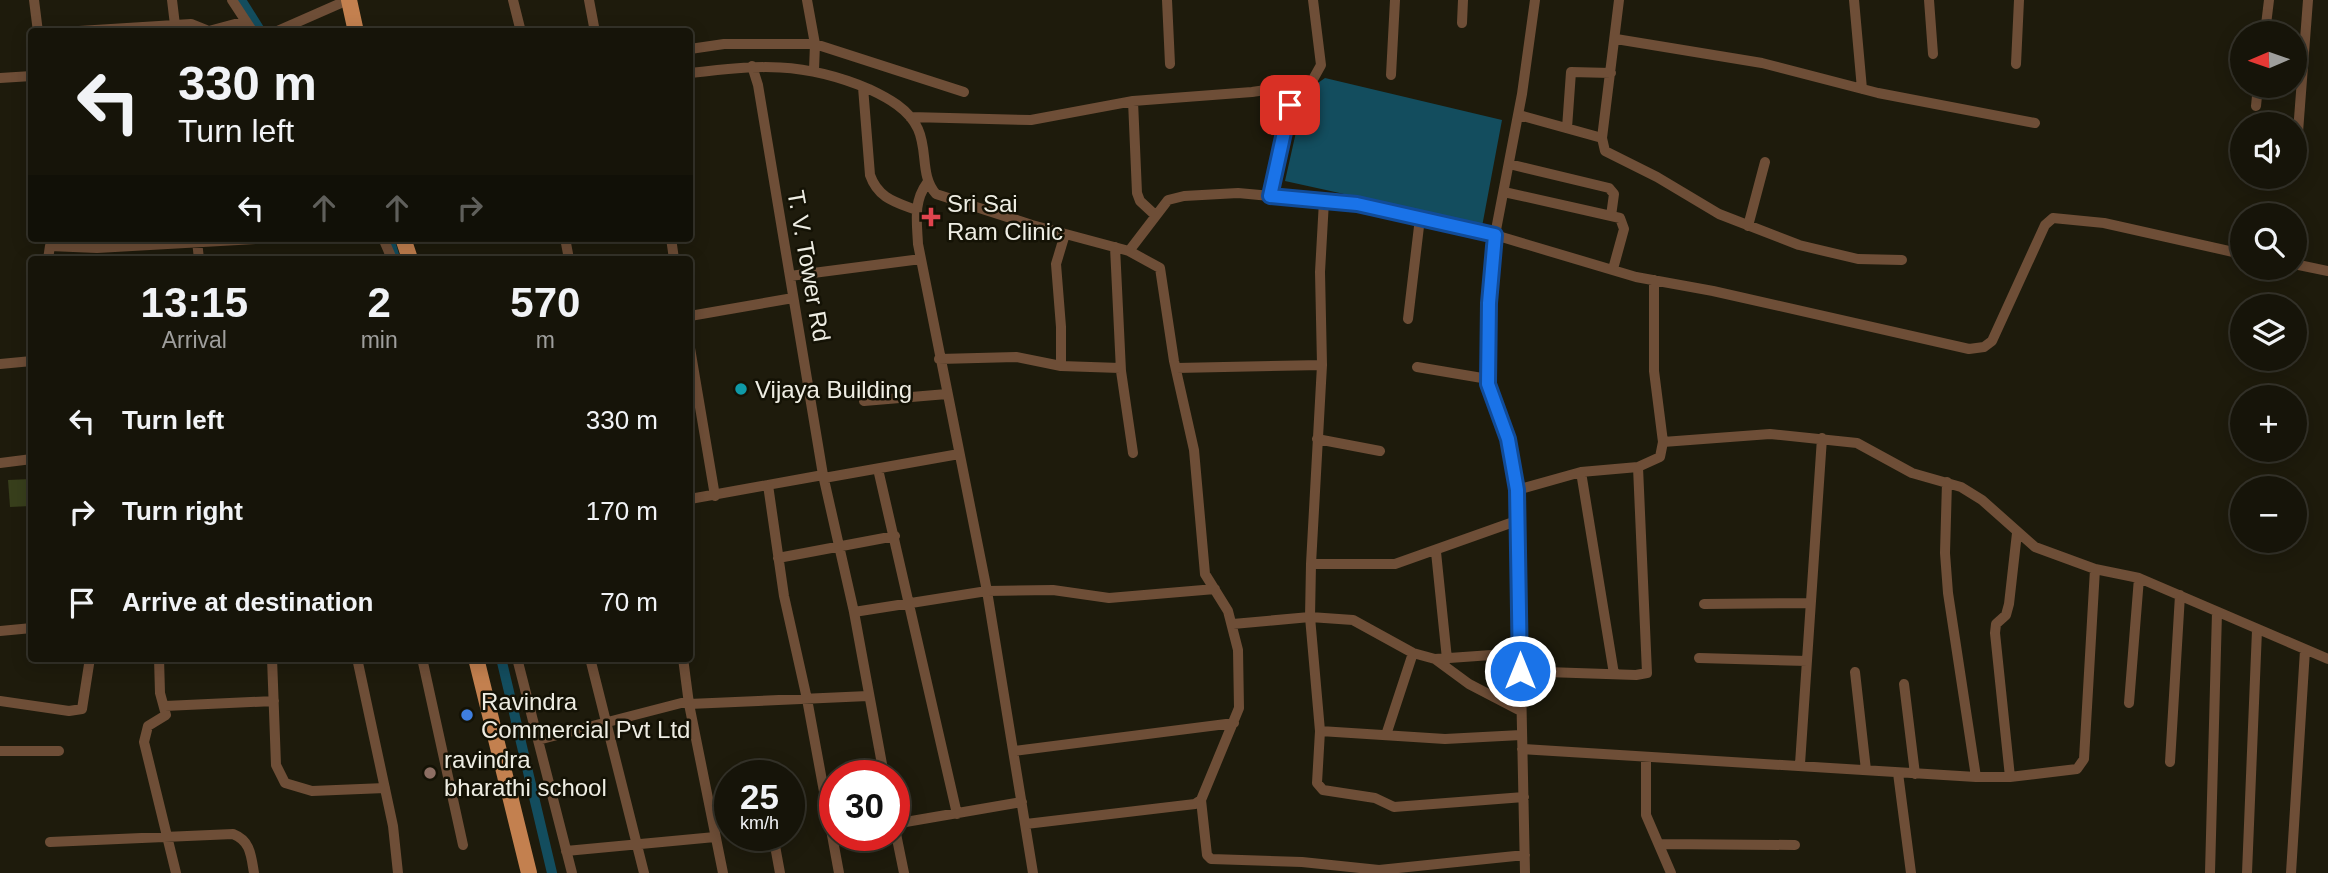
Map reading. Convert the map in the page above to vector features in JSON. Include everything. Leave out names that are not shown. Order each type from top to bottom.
[{"type":"main road","points":[[349,0],[355,28]]},
{"type":"main road","points":[[358,0],[364,28]]},
{"type":"main road","points":[[478,662],[538,873]]},
{"type":"main road","points":[[487,662],[518,807],[529,873]]},
{"type":"street","points":[[34,0],[38,28]]},
{"type":"street","points":[[173,0],[175,25]]},
{"type":"street","points":[[232,0],[250,28]]},
{"type":"street","points":[[284,28],[349,0]]},
{"type":"street","points":[[513,0],[520,28]]},
{"type":"street","points":[[589,0],[594,28]]},
{"type":"street","points":[[807,0],[815,44],[814,69]]},
{"type":"street","points":[[1167,0],[1170,64]]},
{"type":"street","points":[[910,117],[1031,120],[1133,101],[1252,92],[1311,83],[1321,65],[1313,0]]},
{"type":"street","points":[[1391,75],[1395,0]]},
{"type":"street","points":[[1462,23],[1463,0]]},
{"type":"street","points":[[1525,873],[1517,490],[1508,439],[1493,404],[1488,379],[1489,303],[1495,235],[1519,115],[1535,0]]},
{"type":"street","points":[[1619,0],[1602,138],[1605,151],[1613,158],[1657,177],[1719,214],[1799,245],[1847,256],[1902,260]]},
{"type":"street","points":[[1854,0],[1862,89]]},
{"type":"street","points":[[1929,0],[1933,54]]},
{"type":"street","points":[[2016,64],[2019,0]]},
{"type":"street","points":[[2266,21],[2269,0]]},
{"type":"street","points":[[2300,112],[2308,0]]},
{"type":"street","points":[[218,28],[246,21]]},
{"type":"street","points":[[127,28],[195,24],[201,28]]},
{"type":"street","points":[[1616,39],[1762,63],[1862,89],[2035,123]]},
{"type":"street","points":[[693,49],[724,44],[815,44],[964,92]]},
{"type":"street","points":[[693,73],[752,66],[814,69],[863,87],[893,102],[910,117],[922,144],[927,183],[936,194],[958,203],[1129,251],[1160,268],[1163,273],[1176,368],[1194,450],[1205,574],[1233,624],[1238,650],[1239,708],[1201,800],[1207,855],[1211,859],[1245,859],[1379,870],[1525,855]]},
{"type":"street","name":"T. V. Tower Rd","points":[[752,66],[758,85],[823,476],[854,612],[881,760]]},
{"type":"street","points":[[1567,128],[1571,72],[1611,73]]},
{"type":"street","points":[[0,78],[28,76]]},
{"type":"street","points":[[1270,196],[1296,86]]},
{"type":"street","points":[[863,87],[870,175],[874,187],[884,197],[916,210]]},
{"type":"street","points":[[2256,106],[2257,98]]},
{"type":"street","points":[[1133,101],[1137,192],[1140,201],[1154,214]]},
{"type":"street","points":[[1519,115],[1602,138]]},
{"type":"street","points":[[1748,226],[1765,162]]},
{"type":"street","points":[[1509,164],[1609,188],[1614,194],[1611,216]]},
{"type":"street","points":[[927,183],[919,193],[916,210],[921,259],[987,591],[1033,873]]},
{"type":"street","points":[[1504,191],[1620,218],[1623,223],[1613,269]]},
{"type":"street","points":[[1129,251],[1154,214],[1168,200],[1238,193],[1357,204],[1495,235],[1654,280],[1969,349],[1984,347],[1992,341],[2045,225],[2053,218],[2104,223],[2230,251]]},
{"type":"street","points":[[1324,201],[1320,272],[1322,365],[1310,617],[1320,732],[1318,783],[1323,790],[1375,798],[1394,807],[1524,797]]},
{"type":"street","points":[[1408,319],[1420,218]]},
{"type":"street","points":[[1061,366],[1056,264],[1065,234]]},
{"type":"street","points":[[48,256],[50,246],[97,248],[183,242]]},
{"type":"street","points":[[1115,247],[1120,368],[1133,453]]},
{"type":"street","points":[[790,275],[921,259]]},
{"type":"street","points":[[2307,267],[2328,271]]},
{"type":"street","points":[[1517,490],[1581,472],[1638,467],[1660,457],[1663,442],[1654,371],[1654,280]]},
{"type":"street","points":[[693,315],[793,298]]},
{"type":"street","points":[[939,359],[1016,358],[1061,366],[1120,368]]},
{"type":"street","points":[[0,364],[28,361]]},
{"type":"street","points":[[1176,368],[1322,365]]},
{"type":"street","points":[[693,366],[715,496]]},
{"type":"street","points":[[1417,367],[1488,379]]},
{"type":"street","points":[[864,401],[947,394]]},
{"type":"street","points":[[1663,442],[1770,433],[1822,438],[1868,447],[1912,473],[1947,482],[1982,500],[2035,547],[2095,569],[2139,578],[2328,659]]},
{"type":"street","points":[[1800,764],[1822,438]]},
{"type":"street","points":[[1317,439],[1380,451]]},
{"type":"street","points":[[693,499],[959,454]]},
{"type":"street","points":[[0,463],[28,460]]},
{"type":"street","points":[[1520,671],[1647,673],[1638,467]]},
{"type":"street","points":[[878,469],[911,603],[957,814]]},
{"type":"street","points":[[1581,472],[1614,674]]},
{"type":"street","points":[[1947,482],[1948,593],[1976,776]]},
{"type":"street","points":[[768,485],[778,558],[819,760]]},
{"type":"street","points":[[1311,564],[1395,564],[1436,552],[1519,520]]},
{"type":"street","points":[[2010,777],[1995,633],[1996,624],[2006,615],[2009,604],[2017,533]]},
{"type":"street","points":[[778,558],[895,537]]},
{"type":"street","points":[[1436,552],[1441,659],[1469,684],[1521,711]]},
{"type":"street","points":[[1522,749],[1646,758],[1800,764],[1915,774],[2010,777],[2077,769],[2084,759],[2095,569]]},
{"type":"street","points":[[2129,703],[2139,578]]},
{"type":"street","points":[[854,612],[987,591],[1053,590],[1109,598],[1215,589]]},
{"type":"street","points":[[2170,762],[2180,596]]},
{"type":"street","points":[[1704,604],[1810,603]]},
{"type":"street","points":[[2210,873],[2217,612]]},
{"type":"street","points":[[1233,624],[1310,617],[1353,620],[1413,653],[1441,659],[1520,653]]},
{"type":"street","points":[[0,631],[28,628]]},
{"type":"street","points":[[2247,873],[2257,630]]},
{"type":"street","points":[[2291,873],[2305,650]]},
{"type":"street","points":[[1387,736],[1413,653]]},
{"type":"street","points":[[1699,658],[1807,662]]},
{"type":"street","points":[[0,701],[69,711],[82,709],[89,662]]},
{"type":"street","points":[[159,662],[160,693],[166,715],[144,732],[144,743],[176,873]]},
{"type":"street","points":[[272,662],[276,765],[285,783],[312,791],[385,788]]},
{"type":"street","points":[[358,662],[385,788],[398,873]]},
{"type":"street","points":[[423,662],[463,845]]},
{"type":"street","points":[[518,662],[572,873]]},
{"type":"street","points":[[591,662],[644,873]]},
{"type":"street","points":[[684,662],[689,702],[714,832]]},
{"type":"street","points":[[1855,672],[1866,770]]},
{"type":"street","points":[[1904,684],[1915,774]]},
{"type":"street","points":[[538,740],[689,702],[868,696]]},
{"type":"street","points":[[165,706],[274,701]]},
{"type":"street","points":[[1014,751],[1234,723]]},
{"type":"street","points":[[1320,732],[1445,739],[1521,735]]},
{"type":"street","points":[[0,751],[59,751]]},
{"type":"street","points":[[1646,758],[1646,815],[1671,873]]},
{"type":"street","points":[[1898,773],[1911,873]]},
{"type":"street","points":[[1026,824],[1195,804],[1201,800]]},
{"type":"street","points":[[910,821],[1022,802]]},
{"type":"street","points":[[50,842],[233,834],[244,838],[249,846],[254,873]]},
{"type":"street","points":[[566,851],[714,837]]},
{"type":"street","points":[[1660,844],[1795,845]]},
{"type":"street","points":[[718,851],[723,873]]},
{"type":"street","points":[[776,851],[780,873]]},
{"type":"street","points":[[836,851],[839,873]]},
{"type":"street","points":[[900,851],[905,873]]},
{"type":"street","points":[[1245,859],[1246,873]]},
{"type":"green space","points":[[28,479],[28,506],[10,507],[8,480]]},
{"type":"water","points":[[1325,78],[1502,120],[1481,232],[1476,223],[1285,181],[1305,92]]},
{"type":"waterway","points":[[241,0],[258,28]]},
{"type":"waterway","points":[[390,242],[394,256]]},
{"type":"waterway","points":[[502,662],[552,873]]},
{"type":"place","name":"Sri Sai Ram Clinic","points":[[931,217]]},
{"type":"place","name":"Vijaya Building","points":[[741,389]]},
{"type":"place","name":"Ravindra Commercial Pvt Ltd","points":[[467,715]]},
{"type":"place","name":"ravindra bharathi school","points":[[430,773]]},
{"type":"route","points":[[1290,105],[1270,196],[1357,204],[1495,235],[1489,303],[1488,384],[1493,404],[1508,439],[1517,490],[1520,671]]}]
